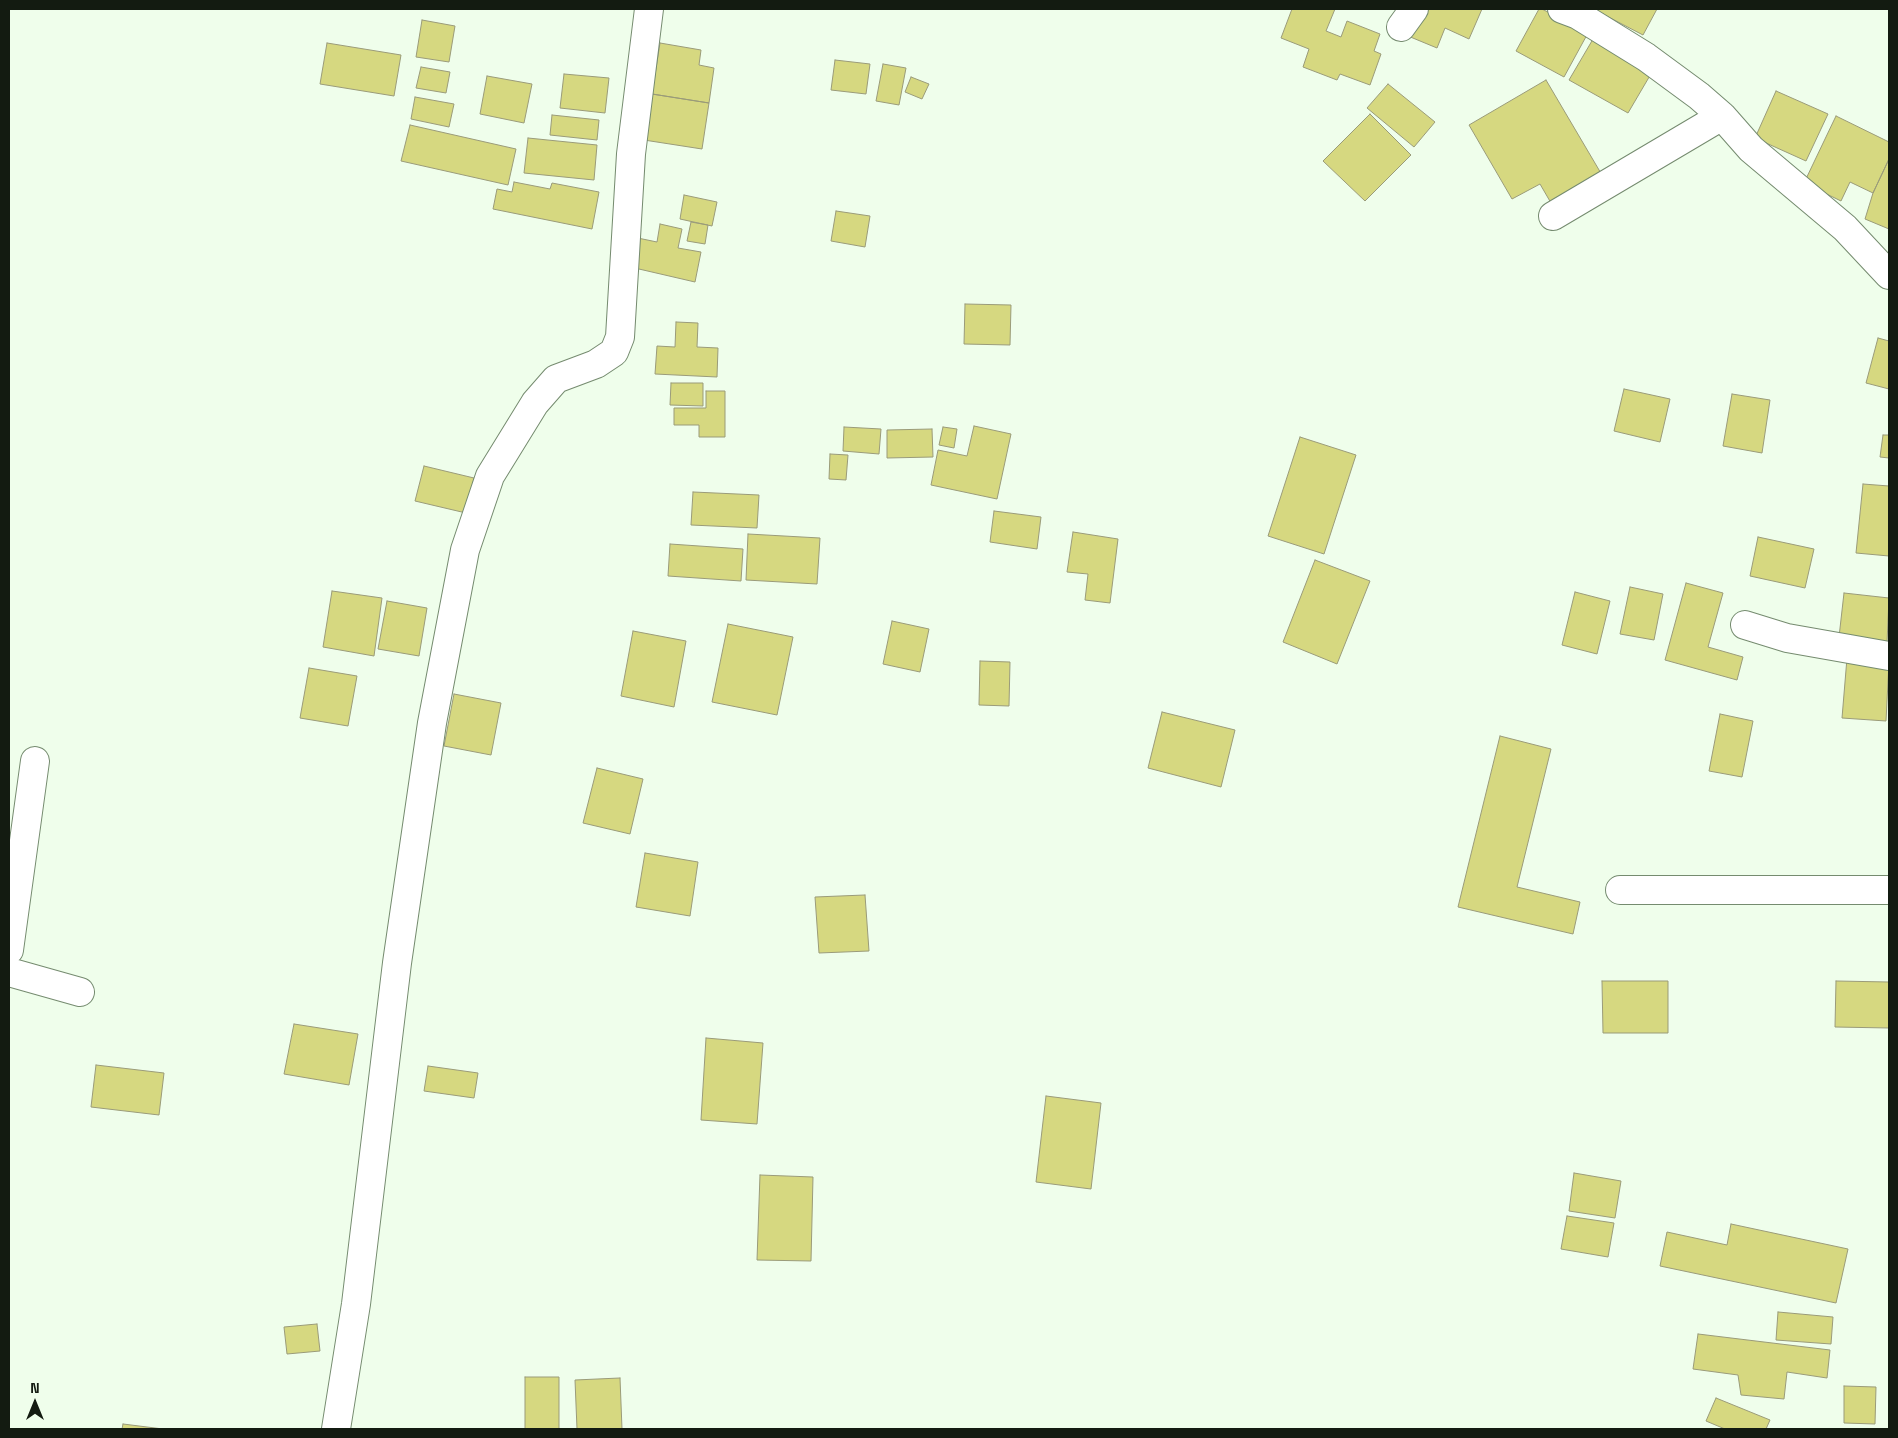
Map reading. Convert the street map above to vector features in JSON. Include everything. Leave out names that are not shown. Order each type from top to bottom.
[{"type":"street","points":[[336,1429],[356,1304],[397,963],[431,732],[465,550],[490,476],[535,403],[556,379],[596,364],[614,352],[620,337],[631,154],[650,9]]},
{"type":"street","points":[[1562,9],[1578,16],[1646,57],[1699,96],[1722,116],[1751,149],[1845,228],[1889,275]]},
{"type":"street","points":[[1553,216],[1722,116]]},
{"type":"street","points":[[1746,626],[1787,638],[1889,656]]},
{"type":"street","points":[[9,950],[35,761]]},
{"type":"street","points":[[1620,890],[1889,890]]},
{"type":"street","points":[[9,972],[80,992]]},
{"type":"building","points":[[1292,9],[1335,9],[1326,31],[1341,37],[1347,21],[1380,34],[1374,51],[1381,54],[1370,85],[1340,74],[1337,80],[1303,67],[1309,49],[1281,38]]},
{"type":"building","points":[[1420,9],[1482,9],[1469,39],[1445,28],[1437,48],[1408,36]]},
{"type":"building","points":[[1539,9],[1588,33],[1564,77],[1516,51]]},
{"type":"building","points":[[1593,9],[1657,9],[1643,35]]},
{"type":"building","points":[[422,20],[455,26],[449,62],[416,57]]},
{"type":"building","points":[[1596,34],[1655,67],[1628,113],[1569,80]]},
{"type":"building","points":[[327,43],[401,55],[394,96],[320,84]]},
{"type":"building","points":[[660,43],[701,50],[699,65],[714,68],[709,103],[652,94]]},
{"type":"building","points":[[835,60],[870,64],[866,94],[831,90]]},
{"type":"building","points":[[883,64],[906,68],[899,105],[876,101]]},
{"type":"building","points":[[421,67],[450,72],[446,93],[416,88]]},
{"type":"building","points":[[564,74],[609,78],[605,113],[560,108]]},
{"type":"building","points":[[487,76],[532,84],[524,123],[480,114]]},
{"type":"building","points":[[911,77],[929,84],[922,99],[905,92]]},
{"type":"building","points":[[1546,80],[1602,175],[1551,203],[1540,184],[1512,199],[1469,125]]},
{"type":"building","points":[[1388,84],[1435,122],[1414,147],[1367,108]]},
{"type":"building","points":[[1776,91],[1828,114],[1806,161],[1755,138]]},
{"type":"building","points":[[652,94],[709,103],[702,149],[644,140]]},
{"type":"building","points":[[415,97],[454,104],[449,127],[411,119]]},
{"type":"building","points":[[1370,114],[1411,155],[1365,201],[1323,161]]},
{"type":"building","points":[[552,115],[599,120],[597,140],[550,135]]},
{"type":"building","points":[[1836,116],[1889,142],[1889,159],[1873,193],[1850,182],[1841,201],[1804,183]]},
{"type":"building","points":[[410,125],[516,149],[508,185],[401,161]]},
{"type":"building","points":[[528,138],[597,145],[594,180],[524,173]]},
{"type":"building","points":[[1889,159],[1889,229],[1865,219],[1873,193]]},
{"type":"building","points":[[514,182],[550,189],[552,183],[599,192],[592,229],[493,209],[497,189],[512,192]]},
{"type":"building","points":[[684,195],[717,202],[712,226],[680,219]]},
{"type":"building","points":[[836,211],[870,216],[865,247],[831,241]]},
{"type":"building","points":[[691,222],[708,225],[705,244],[687,241]]},
{"type":"building","points":[[660,224],[682,229],[678,248],[701,252],[695,282],[626,266],[633,237],[657,242]]},
{"type":"building","points":[[965,304],[1011,305],[1010,345],[964,344]]},
{"type":"building","points":[[676,322],[698,323],[697,347],[718,348],[717,377],[655,374],[657,346],[675,347]]},
{"type":"building","points":[[1878,338],[1889,341],[1889,389],[1866,383]]},
{"type":"building","points":[[671,383],[703,383],[703,406],[670,405]]},
{"type":"building","points":[[1624,389],[1670,399],[1660,442],[1614,431]]},
{"type":"building","points":[[706,391],[725,391],[725,437],[699,437],[699,425],[674,425],[674,408],[706,408]]},
{"type":"building","points":[[1732,394],[1770,400],[1762,453],[1723,446]]},
{"type":"building","points":[[974,426],[1011,434],[997,499],[931,485],[938,450],[967,456]]},
{"type":"building","points":[[844,427],[881,429],[879,454],[843,451]]},
{"type":"building","points":[[943,427],[957,429],[954,448],[939,445]]},
{"type":"building","points":[[932,429],[933,457],[887,458],[887,430]]},
{"type":"building","points":[[1883,435],[1889,435],[1889,458],[1880,457]]},
{"type":"building","points":[[1300,437],[1356,455],[1324,554],[1268,536]]},
{"type":"building","points":[[830,454],[848,455],[846,480],[829,479]]},
{"type":"building","points":[[424,466],[474,478],[466,513],[415,501]]},
{"type":"building","points":[[1863,484],[1889,486],[1889,556],[1856,553]]},
{"type":"building","points":[[693,492],[759,495],[757,528],[691,525]]},
{"type":"building","points":[[994,511],[1041,517],[1037,549],[990,542]]},
{"type":"building","points":[[1073,532],[1118,539],[1110,603],[1085,600],[1088,574],[1067,572]]},
{"type":"building","points":[[748,534],[820,538],[817,584],[746,580]]},
{"type":"building","points":[[1758,537],[1814,549],[1805,588],[1750,576]]},
{"type":"building","points":[[670,544],[743,549],[741,581],[668,576]]},
{"type":"building","points":[[1315,560],[1370,581],[1337,664],[1283,642]]},
{"type":"building","points":[[1686,583],[1723,593],[1708,647],[1743,657],[1737,680],[1665,660]]},
{"type":"building","points":[[1630,587],[1663,594],[1654,640],[1620,634]]},
{"type":"building","points":[[332,591],[382,598],[374,656],[323,647]]},
{"type":"building","points":[[1575,592],[1610,601],[1597,654],[1562,645]]},
{"type":"building","points":[[1844,593],[1889,598],[1887,643],[1839,637]]},
{"type":"building","points":[[387,601],[427,608],[419,656],[378,649]]},
{"type":"building","points":[[892,621],[929,629],[920,672],[883,664]]},
{"type":"building","points":[[728,624],[793,637],[777,715],[712,702]]},
{"type":"building","points":[[633,631],[686,641],[674,707],[621,696]]},
{"type":"building","points":[[1847,658],[1889,662],[1886,721],[1842,718]]},
{"type":"building","points":[[980,661],[1010,662],[1009,706],[979,705]]},
{"type":"building","points":[[309,668],[357,676],[348,726],[300,718]]},
{"type":"building","points":[[454,694],[501,703],[491,755],[444,746]]},
{"type":"building","points":[[1162,712],[1235,730],[1221,787],[1148,768]]},
{"type":"building","points":[[1720,714],[1753,721],[1742,777],[1709,771]]},
{"type":"building","points":[[1500,736],[1551,749],[1517,887],[1580,902],[1573,934],[1458,907]]},
{"type":"building","points":[[597,768],[643,779],[630,834],[583,823]]},
{"type":"building","points":[[645,853],[698,862],[690,916],[636,907]]},
{"type":"building","points":[[865,895],[869,951],[819,953],[815,897]]},
{"type":"building","points":[[1602,981],[1668,981],[1668,1033],[1603,1033]]},
{"type":"building","points":[[1836,981],[1889,982],[1889,1028],[1835,1027]]},
{"type":"building","points":[[294,1024],[358,1034],[349,1085],[284,1074]]},
{"type":"building","points":[[706,1038],[763,1043],[757,1124],[701,1120]]},
{"type":"building","points":[[96,1065],[164,1073],[159,1115],[91,1107]]},
{"type":"building","points":[[428,1066],[478,1073],[474,1098],[424,1091]]},
{"type":"building","points":[[1046,1096],[1101,1103],[1091,1189],[1036,1182]]},
{"type":"building","points":[[1574,1173],[1621,1181],[1615,1218],[1569,1211]]},
{"type":"building","points":[[760,1175],[813,1177],[811,1261],[757,1260]]},
{"type":"building","points":[[1567,1216],[1614,1223],[1608,1257],[1561,1249]]},
{"type":"building","points":[[1731,1224],[1848,1249],[1836,1303],[1660,1266],[1667,1232],[1727,1245]]},
{"type":"building","points":[[1778,1312],[1833,1317],[1831,1344],[1776,1340]]},
{"type":"building","points":[[317,1324],[320,1351],[287,1354],[284,1327]]},
{"type":"building","points":[[1698,1334],[1830,1350],[1827,1378],[1787,1372],[1784,1399],[1741,1395],[1738,1375],[1693,1369]]},
{"type":"building","points":[[525,1377],[559,1377],[559,1429],[525,1429]]},
{"type":"building","points":[[620,1378],[622,1429],[577,1429],[575,1380]]},
{"type":"building","points":[[1844,1386],[1876,1387],[1875,1424],[1844,1423]]},
{"type":"building","points":[[1716,1398],[1770,1420],[1766,1429],[1725,1429],[1706,1421]]},
{"type":"building","points":[[123,1424],[163,1429],[122,1429]]}]
